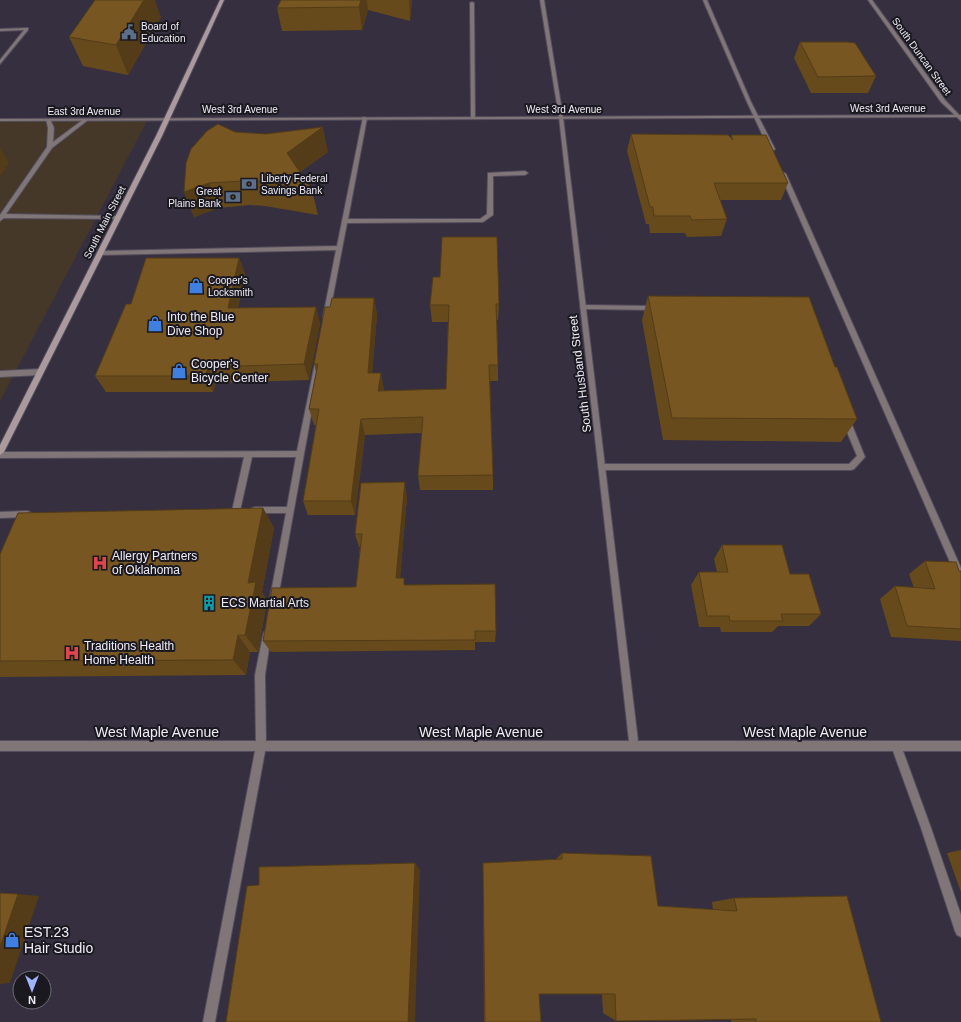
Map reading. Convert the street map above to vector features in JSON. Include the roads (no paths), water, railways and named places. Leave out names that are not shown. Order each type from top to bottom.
[{"type":"main road","name":"South Main Street","points":[[0,452],[167,118],[222,0]]},
{"type":"street","name":"South Husband Street","points":[[542,0],[561,117],[634,746]]},
{"type":"street","points":[[705,0],[776,158]]},
{"type":"street","name":"South Duncan Street","points":[[870,0],[943,102],[960,117]]},
{"type":"street","points":[[472,3],[473,117]]},
{"type":"street","points":[[0,30],[27,29],[0,63]]},
{"type":"street","name":"West 3rd Avenue","points":[[167,118],[960,117]]},
{"type":"street","name":"East 3rd Avenue","points":[[0,120],[167,118]]},
{"type":"street","points":[[325,324],[366,118]]},
{"type":"street","points":[[48,120],[51,128],[50,147]]},
{"type":"street","points":[[1,217],[50,147],[86,120]]},
{"type":"street","points":[[779,165],[961,578]]},
{"type":"street","points":[[345,221],[481,221],[490,215],[490,174],[525,173]]},
{"type":"street","points":[[1,217],[117,218]]},
{"type":"street","points":[[100,253],[340,248]]},
{"type":"street","points":[[583,307],[664,308]]},
{"type":"street","points":[[273,604],[299,454],[319,355]]},
{"type":"street","points":[[0,374],[40,372]]},
{"type":"street","points":[[602,467],[851,467],[861,457],[843,414]]},
{"type":"street","points":[[249,454],[232,511],[290,510]]},
{"type":"street","points":[[0,456],[299,454]]},
{"type":"street","points":[[0,515],[35,514]]},
{"type":"street","points":[[209,1022],[261,746],[260,675],[269,628]]},
{"type":"street","name":"West Maple Avenue","points":[[0,746],[961,746]]},
{"type":"street","points":[[896,746],[961,931]]},
{"type":"place","name":"Board of Education","points":[[129,32]]},
{"type":"place","name":"Liberty Federal Savings Bank","points":[[249,184]]},
{"type":"place","name":"Great Plains Bank","points":[[233,197]]},
{"type":"place","name":"Cooper's Locksmith","points":[[196,286]]},
{"type":"place","name":"Into the Blue Dive Shop","points":[[155,324]]},
{"type":"place","name":"Cooper's Bicycle Center","points":[[179,371]]},
{"type":"place","name":"Allergy Partners of Oklahoma","points":[[100,563]]},
{"type":"place","name":"ECS Martial Arts","points":[[209,603]]},
{"type":"place","name":"Traditions Health Home Health","points":[[72,653]]},
{"type":"place","name":"EST.23 Hair Studio","points":[[12,940]]}]
